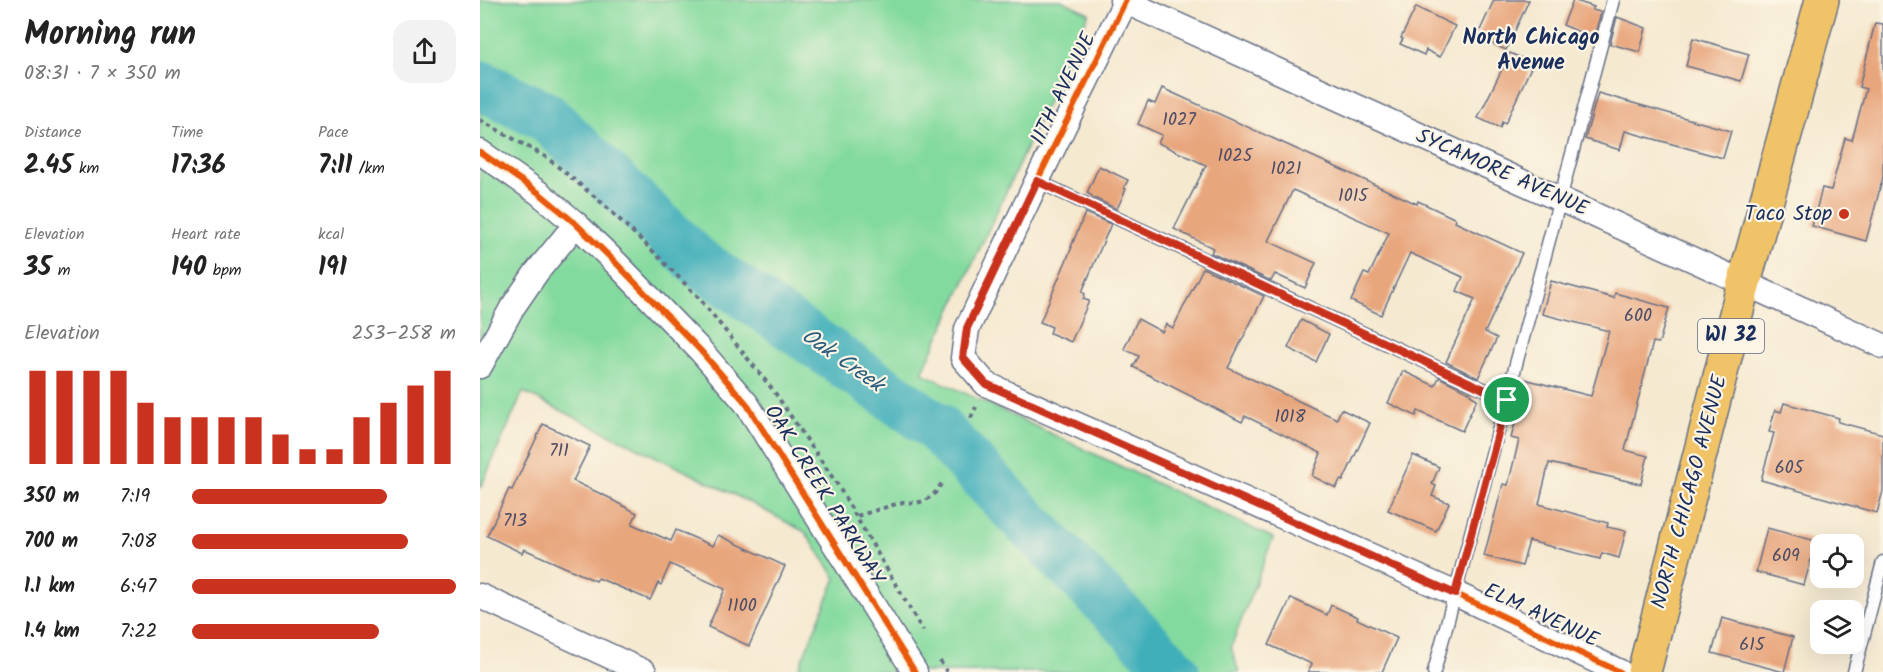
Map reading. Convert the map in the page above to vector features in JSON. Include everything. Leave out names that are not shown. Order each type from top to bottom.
[{"type":"main road","name":"NORTH CHICAGO AVENUE","points":[[1644,672],[1744,283],[1822,0]]},
{"type":"street","name":"SYCAMORE AVENUE","points":[[1124,0],[1883,346]]},
{"type":"street","name":"11TH AVENUE","points":[[963,358],[967,328],[1124,0]]},
{"type":"street","name":"OAK CREEK PARKWAY","points":[[480,152],[539,193],[576,224],[692,342],[746,403],[915,672]]},
{"type":"street","points":[[480,366],[524,290],[576,224]]},
{"type":"street","name":"ELM AVENUE","points":[[963,358],[986,384],[1455,594],[1620,672]]},
{"type":"street","points":[[480,596],[644,672]]},
{"type":"lane","points":[[1434,672],[1613,0]]},
{"type":"lane","points":[[1037,181],[1507,400]]},
{"type":"lane","points":[[1854,672],[1883,562]]},
{"type":"path","points":[[857,516],[903,502],[925,501],[935,493],[944,480]]},
{"type":"green space","points":[[480,0],[1061,0],[1089,13],[922,373],[1273,538],[1231,647],[1239,672],[797,672],[836,578],[805,532],[751,503],[523,392],[480,489]]},
{"type":"building","points":[[1494,0],[1529,0],[1506,50],[1477,37]]},
{"type":"building","points":[[1573,0],[1594,7],[1592,10],[1601,12],[1594,38],[1563,25]]},
{"type":"building","points":[[1416,7],[1455,26],[1440,57],[1426,50],[1424,55],[1400,44]]},
{"type":"building","points":[[1617,17],[1646,28],[1640,52],[1610,44]]},
{"type":"building","points":[[1875,23],[1883,24],[1883,177],[1866,241],[1812,226],[1822,188],[1831,190],[1845,138],[1852,140],[1866,89],[1859,87]]},
{"type":"building","points":[[1693,38],[1749,54],[1741,81],[1686,66]]},
{"type":"building","points":[[1510,53],[1533,63],[1505,124],[1502,122],[1500,128],[1478,118]]},
{"type":"building","points":[[1162,88],[1417,204],[1418,201],[1456,219],[1455,222],[1522,253],[1485,332],[1497,338],[1478,378],[1446,362],[1475,299],[1457,291],[1463,277],[1410,253],[1381,315],[1351,301],[1364,273],[1369,275],[1389,233],[1293,190],[1268,241],[1316,263],[1305,288],[1275,274],[1271,281],[1211,253],[1213,248],[1174,229],[1206,165],[1158,143],[1162,135],[1138,124],[1148,101],[1155,104]]},
{"type":"building","points":[[1598,93],[1731,131],[1723,158],[1625,131],[1620,150],[1585,139]]},
{"type":"building","points":[[1099,166],[1128,180],[1117,209],[1087,193]]},
{"type":"building","points":[[1085,213],[1111,224],[1082,292],[1085,294],[1083,299],[1089,301],[1071,342],[1050,333],[1052,327],[1040,322]]},
{"type":"building","points":[[1203,268],[1264,296],[1228,368],[1337,419],[1341,409],[1370,423],[1343,481],[1340,480],[1336,488],[1312,476],[1321,453],[1245,416],[1242,422],[1133,367],[1139,356],[1124,349],[1138,319],[1162,332],[1166,324],[1173,328]]},
{"type":"building","points":[[1551,281],[1614,298],[1615,293],[1669,308],[1659,343],[1653,342],[1625,450],[1648,456],[1641,484],[1549,463],[1539,504],[1608,523],[1607,527],[1626,531],[1619,558],[1602,553],[1600,559],[1529,541],[1522,566],[1484,556],[1503,484],[1508,485],[1519,440],[1511,438],[1524,379],[1591,396],[1609,331],[1542,314]]},
{"type":"building","points":[[1301,320],[1329,334],[1316,362],[1288,348]]},
{"type":"building","points":[[1403,371],[1435,386],[1439,377],[1471,393],[1470,395],[1477,399],[1462,431],[1418,411],[1416,416],[1388,403]]},
{"type":"building","points":[[1784,403],[1839,418],[1838,422],[1883,434],[1883,491],[1877,513],[1761,480],[1774,433],[1769,432],[1775,410],[1781,412]]},
{"type":"building","points":[[543,424],[590,446],[573,481],[637,513],[632,524],[671,541],[676,530],[713,546],[718,535],[785,566],[749,646],[708,627],[725,589],[670,564],[661,585],[658,583],[650,600],[598,578],[596,581],[524,549],[522,553],[487,536]]},
{"type":"building","points":[[1413,455],[1439,467],[1432,484],[1436,486],[1432,496],[1449,503],[1436,531],[1388,510]]},
{"type":"building","points":[[1767,528],[1810,539],[1810,563],[1804,585],[1756,572]]},
{"type":"building","points":[[1291,598],[1327,615],[1331,605],[1397,638],[1382,672],[1308,672],[1312,664],[1269,645]]},
{"type":"building","points":[[1722,618],[1793,637],[1784,672],[1712,653]]},
{"type":"waterway","name":"Oak Creek","points":[[480,85],[545,116],[697,261],[935,426],[1175,672]]},
{"type":"cycle path","points":[[1126,0],[967,329],[963,358],[986,384],[1456,594],[1620,672]]},
{"type":"cycle path","points":[[480,152],[539,193],[576,224],[700,350],[746,403],[915,672]]},
{"type":"place","name":"Taco Stop","points":[[1844,214]]},
{"type":"district","name":"North Chicago Avenue","points":[[1531,50]]},
{"type":"route","points":[[1037,181],[1507,400],[1455,594],[986,384],[963,358],[967,328],[1037,181]]}]
